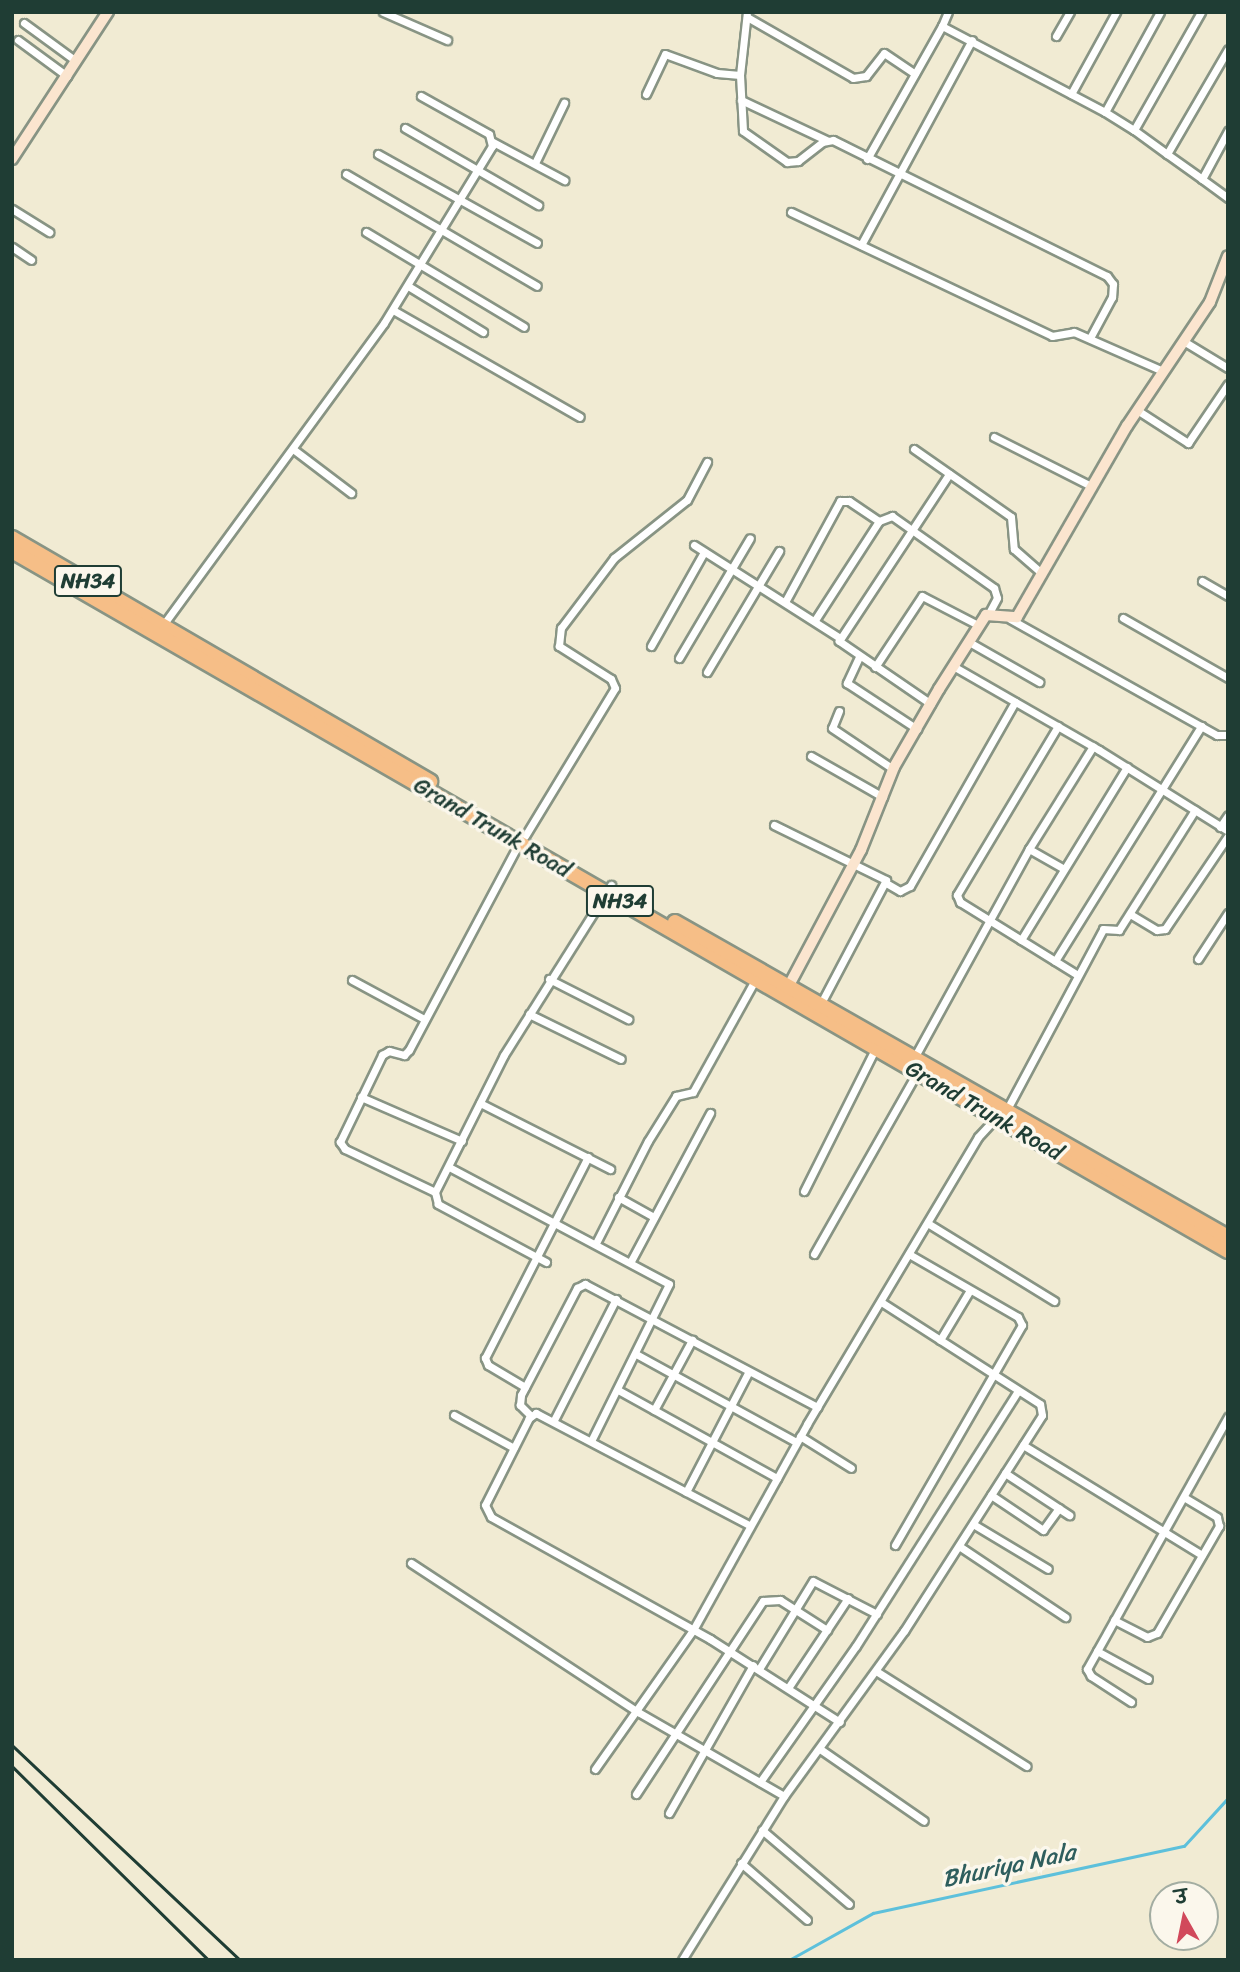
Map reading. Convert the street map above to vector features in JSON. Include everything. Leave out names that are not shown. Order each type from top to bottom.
[{"type":"highway","name":"Grand Trunk Road","points":[[12,538],[522,840],[785,992],[875,1049],[1228,1237]]},
{"type":"highway","name":"Grand Trunk Road","points":[[12,551],[507,831]]},
{"type":"highway","name":"Grand Trunk Road","points":[[608,889],[755,980],[820,1005],[913,1058],[1228,1251]]},
{"type":"street","points":[[12,159],[108,12]]},
{"type":"street","points":[[383,12],[447,40]]},
{"type":"street","points":[[867,159],[948,12]]},
{"type":"street","points":[[1056,36],[1070,12]]},
{"type":"street","points":[[1071,93],[1116,12]]},
{"type":"street","points":[[1105,112],[1160,12]]},
{"type":"street","points":[[1135,130],[1201,12]]},
{"type":"street","points":[[826,140],[797,161],[787,162],[745,135],[740,75],[747,15],[847,76],[862,79],[884,52],[915,74]]},
{"type":"street","points":[[24,23],[76,61]]},
{"type":"street","points":[[942,26],[1071,93],[1135,130],[1228,198]]},
{"type":"street","points":[[18,40],[67,76]]},
{"type":"street","points":[[861,245],[972,40]]},
{"type":"street","points":[[1167,154],[1228,49]]},
{"type":"street","points":[[646,94],[665,54],[717,73],[740,75]]},
{"type":"street","points":[[422,96],[489,134],[493,142],[564,180]]},
{"type":"street","points":[[741,100],[900,174],[1107,276],[1113,284],[1112,297],[1090,338]]},
{"type":"street","points":[[535,163],[564,103]]},
{"type":"street","points":[[405,128],[538,205]]},
{"type":"street","points":[[1202,179],[1228,131]]},
{"type":"street","points":[[163,625],[393,310],[423,265],[493,142]]},
{"type":"street","points":[[378,154],[537,243]]},
{"type":"street","points":[[346,174],[537,286]]},
{"type":"street","points":[[12,209],[49,232]]},
{"type":"street","points":[[791,212],[1052,336],[1074,332],[1163,370]]},
{"type":"street","points":[[366,232],[524,327]]},
{"type":"street","points":[[12,247],[31,260]]},
{"type":"street","points":[[1010,619],[1019,614],[1137,410],[1210,302],[1228,256]]},
{"type":"street","points":[[408,286],[483,332]]},
{"type":"street","points":[[393,310],[580,418]]},
{"type":"street","points":[[1185,342],[1228,368]]},
{"type":"street","points":[[1137,410],[1188,443],[1228,384]]},
{"type":"street","points":[[994,437],[1091,486]]},
{"type":"street","points":[[293,449],[351,493]]},
{"type":"street","points":[[914,449],[1011,517],[1014,549],[1042,573]]},
{"type":"street","points":[[435,1192],[343,1147],[341,1139],[384,1052],[406,1054],[522,840],[615,688],[611,679],[559,646],[561,628],[614,558],[687,500],[707,462]]},
{"type":"street","points":[[840,638],[948,474]]},
{"type":"street","points":[[785,602],[840,501],[849,501],[880,521]]},
{"type":"street","points":[[785,992],[855,863],[893,769],[997,597],[994,588],[892,516],[880,521],[815,620]]},
{"type":"street","points":[[679,658],[750,538]]},
{"type":"street","points":[[694,545],[815,620],[840,638],[842,645],[931,704]]},
{"type":"street","points":[[707,672],[779,551]]},
{"type":"street","points":[[650,646],[704,552]]},
{"type":"street","points":[[1202,581],[1228,596]]},
{"type":"street","points":[[876,667],[922,596],[978,625]]},
{"type":"street","points":[[989,613],[1010,619],[1221,737],[1228,735]]},
{"type":"street","points":[[1123,618],[1228,678]]},
{"type":"street","points":[[968,642],[1039,682]]},
{"type":"street","points":[[859,657],[847,683],[917,729]]},
{"type":"street","points":[[953,666],[1127,766],[1225,831]]},
{"type":"street","points":[[774,825],[883,876],[886,883],[900,891],[911,886],[1015,702]]},
{"type":"street","points":[[839,711],[832,728],[893,769]]},
{"type":"street","points":[[1058,726],[958,891],[960,902],[1076,974]]},
{"type":"street","points":[[1055,961],[1201,726]]},
{"type":"street","points":[[913,1058],[1029,849],[1093,746]]},
{"type":"street","points":[[811,756],[883,797]]},
{"type":"street","points":[[1021,940],[1127,766]]},
{"type":"street","points":[[595,1769],[638,1712],[693,1630],[798,1439],[929,1224],[978,1137],[1001,1114],[1103,929],[1118,931],[1195,810]]},
{"type":"street","points":[[1130,915],[1157,930],[1165,929],[1225,831],[1228,815]]},
{"type":"street","points":[[1029,849],[1064,869]]},
{"type":"street","points":[[820,1005],[886,883]]},
{"type":"street","points":[[542,1261],[438,1204],[435,1192],[529,1014],[608,889]]},
{"type":"street","points":[[1198,959],[1228,913]]},
{"type":"street","points":[[549,979],[628,1019]]},
{"type":"street","points":[[352,980],[425,1019]]},
{"type":"street","points":[[596,1243],[618,1197],[676,1096],[692,1092],[755,980]]},
{"type":"street","points":[[529,1014],[621,1059]]},
{"type":"street","points":[[804,1191],[875,1049]]},
{"type":"street","points":[[814,1254],[917,1073]]},
{"type":"street","points":[[361,1097],[462,1141]]},
{"type":"street","points":[[481,1103],[610,1169]]},
{"type":"street","points":[[631,1261],[710,1113]]},
{"type":"street","points":[[525,1387],[488,1365],[485,1358],[542,1261],[588,1157]]},
{"type":"street","points":[[449,1167],[631,1261],[669,1284],[654,1320],[591,1441]]},
{"type":"street","points":[[618,1197],[654,1217]]},
{"type":"street","points":[[929,1224],[1054,1301]]},
{"type":"street","points":[[895,1545],[1021,1331],[1021,1321],[909,1254]]},
{"type":"street","points":[[749,1525],[554,1420],[531,1416],[520,1405],[525,1387],[580,1284],[616,1299],[817,1407]]},
{"type":"street","points":[[940,1340],[970,1290]]},
{"type":"street","points":[[554,1420],[616,1299]]},
{"type":"street","points":[[682,1960],[784,1796],[876,1671],[959,1546],[1023,1444],[1042,1408],[881,1302]]},
{"type":"street","points":[[654,1410],[692,1340]]},
{"type":"street","points":[[636,1354],[851,1468]]},
{"type":"street","points":[[685,1492],[749,1371]]},
{"type":"street","points":[[618,1390],[777,1478]]},
{"type":"street","points":[[760,1782],[877,1614],[1018,1391]]},
{"type":"street","points":[[454,1415],[514,1448]]},
{"type":"street","points":[[531,1416],[485,1505],[487,1513],[729,1651],[840,1722]]},
{"type":"street","points":[[1131,1702],[1089,1674],[1097,1651],[1167,1532],[1228,1417]]},
{"type":"street","points":[[1023,1444],[1202,1555]]},
{"type":"street","points":[[1005,1473],[1069,1515]]},
{"type":"street","points":[[991,1495],[1043,1530],[1059,1508]]},
{"type":"street","points":[[1114,1620],[1153,1637],[1202,1555],[1219,1523],[1217,1517],[1185,1498]]},
{"type":"street","points":[[973,1524],[1048,1569]]},
{"type":"street","points":[[959,1546],[1065,1617]]},
{"type":"street","points":[[411,1563],[638,1712],[784,1796]]},
{"type":"street","points":[[668,1813],[704,1750],[813,1581],[877,1614]]},
{"type":"street","points":[[636,1794],[673,1732],[763,1601],[773,1597],[827,1630]]},
{"type":"street","points":[[788,1688],[848,1598]]},
{"type":"street","points":[[1097,1651],[1147,1679]]},
{"type":"street","points":[[876,1671],[1026,1766]]},
{"type":"street","points":[[820,1749],[924,1821]]},
{"type":"street","points":[[762,1830],[849,1904]]},
{"type":"street","points":[[741,1863],[807,1920]]},
{"type":"waterway","name":"Bhuriya Nala","points":[[789,1960],[873,1913],[1184,1846],[1228,1798]]},
{"type":"railway","points":[[12,1745],[240,1960]]},
{"type":"railway","points":[[12,1766],[209,1960]]}]
